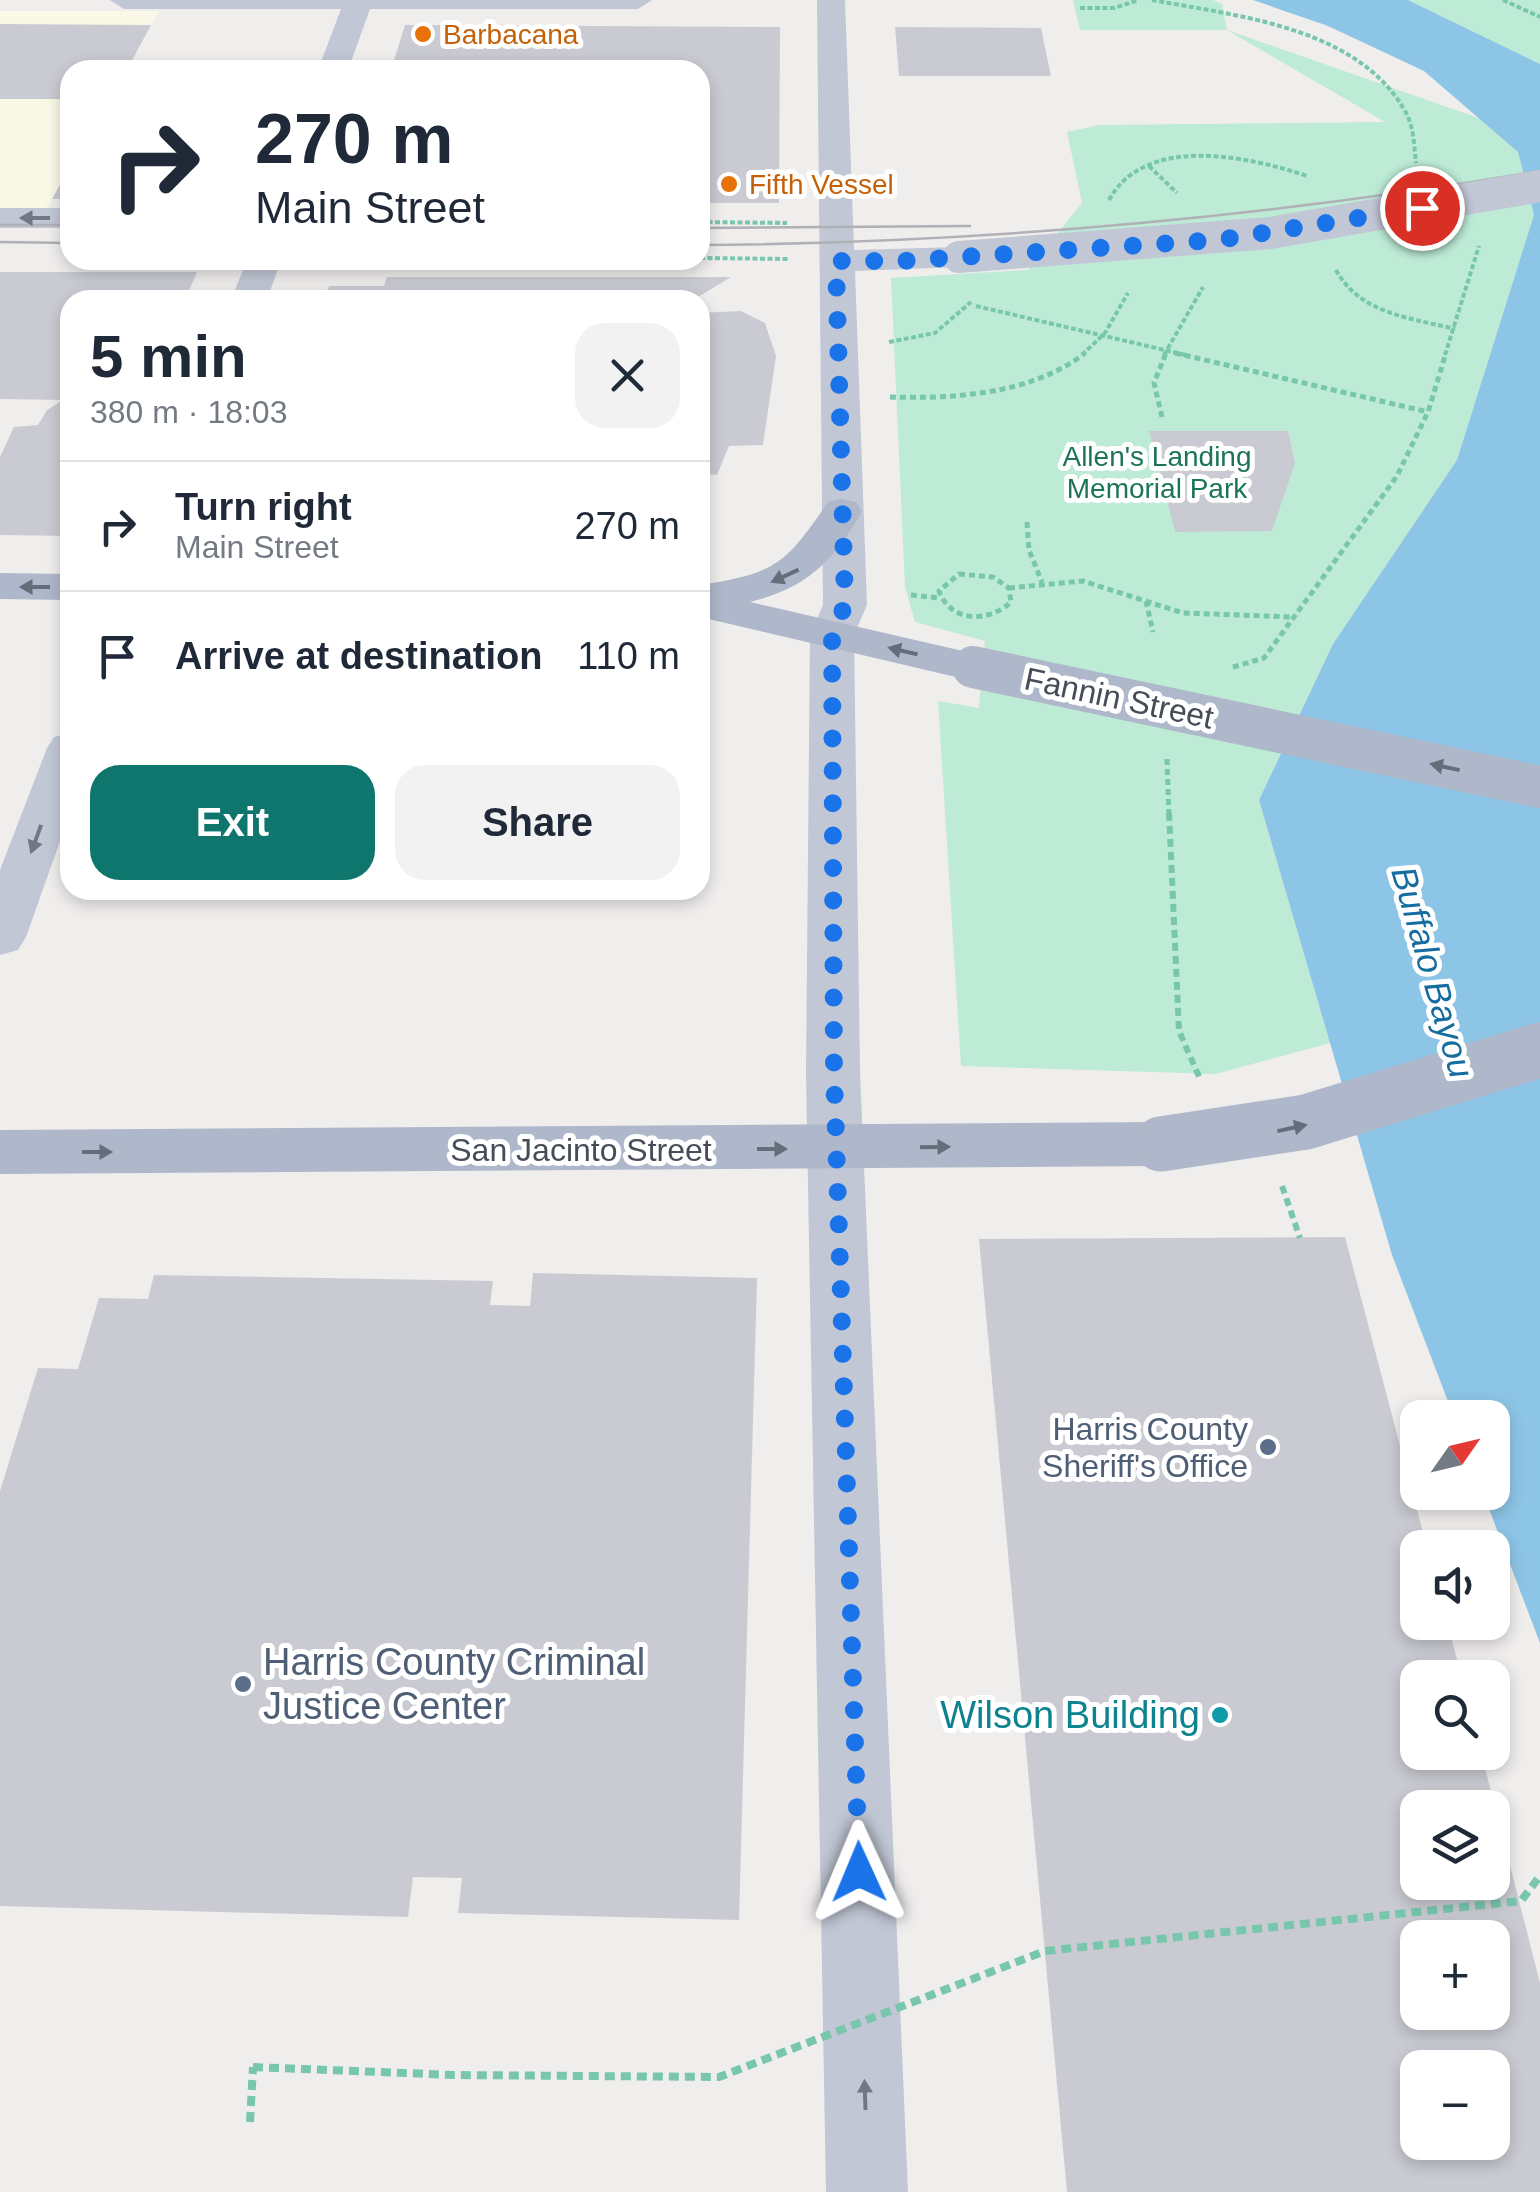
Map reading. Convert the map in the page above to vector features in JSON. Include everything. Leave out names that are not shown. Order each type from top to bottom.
[{"type":"main road","points":[[710,599],[761,587],[800,569],[824,546],[842,511]]},
{"type":"main road","points":[[0,586],[60,587]]},
{"type":"main road","name":"Fannin Street","points":[[710,604],[973,667],[1540,787]]},
{"type":"main road","name":"San Jacinto Street","points":[[0,1152],[837,1148],[1232,1140],[1320,1122],[1540,1050]]},
{"type":"street","points":[[124,0],[638,0]]},
{"type":"street","points":[[337,60],[358,0]]},
{"type":"street","points":[[831,0],[845,605],[832,635],[837,1148],[868,2192]]},
{"type":"street","points":[[836,246],[949,257],[1253,236],[1540,186]]},
{"type":"street","points":[[0,218],[60,218]]},
{"type":"street","points":[[0,936],[60,775]]},
{"type":"path","points":[[1080,8],[1114,8],[1139,0]]},
{"type":"path","points":[[1152,0],[1254,18],[1337,52],[1373,76],[1404,108],[1416,167]]},
{"type":"path","points":[[1503,0],[1540,17]]},
{"type":"path","points":[[710,222],[794,223]]},
{"type":"path","points":[[1226,669],[1264,658],[1397,476],[1428,412],[1474,272],[1479,245],[1476,235]]},
{"type":"path","points":[[710,258],[794,259]]},
{"type":"path","points":[[838,344],[915,342],[949,329],[971,304],[1428,412]]},
{"type":"path","points":[[1027,522],[1030,550],[1042,582]]},
{"type":"path","points":[[940,598],[942,584],[959,574],[993,576],[1009,588],[1011,602]]},
{"type":"path","points":[[1009,588],[1083,581],[1183,613],[1293,618]]},
{"type":"path","points":[[911,596],[940,598],[963,615]]},
{"type":"path","points":[[1146,600],[1153,632]]},
{"type":"path","points":[[1166,746],[1179,1031],[1204,1085]]},
{"type":"path","points":[[1281,1184],[1300,1238]]},
{"type":"path","points":[[250,2122],[254,2067],[454,2075],[719,2077],[1045,1951],[1521,1901],[1540,1876]]},
{"type":"shaded area","points":[[0,11],[159,11],[132,60],[60,60],[60,185],[45,212],[0,211]]},
{"type":"green space","points":[[1073,0],[1213,0],[1222,4],[1227,30],[1080,30]]},
{"type":"green space","points":[[1408,0],[1540,0],[1540,64]]},
{"type":"green space","name":"Allen's Landing Memorial Park","points":[[1227,30],[1487,121],[1518,152],[1534,216],[1457,460],[1333,644],[1259,800],[1330,1043],[1215,1074],[961,1066],[938,701],[979,708],[985,641],[915,622],[905,587],[891,278],[1028,270],[1082,203],[1067,132],[1099,125],[1385,122]]},
{"type":"water","name":"Buffalo Bayou","points":[[1253,0],[1408,0],[1540,64],[1540,1643],[1510,1564],[1510,1530],[1497,1530],[1489,1510],[1510,1510],[1510,1400],[1447,1400],[1392,1255],[1259,800],[1333,644],[1457,460],[1534,215],[1518,152],[1424,71],[1328,26]]},
{"type":"building","points":[[0,24],[151,25],[132,60],[60,60],[60,99],[0,99]]},
{"type":"building","points":[[405,25],[780,27],[779,203],[710,203],[710,60],[394,60]]},
{"type":"building","points":[[895,27],[1041,28],[1051,76],[899,76]]},
{"type":"building","points":[[0,272],[197,272],[189,290],[60,290],[60,400],[0,399]]},
{"type":"building","points":[[387,277],[731,277],[710,290],[328,290],[329,286],[384,286]]},
{"type":"building","points":[[741,311],[765,323],[776,356],[763,445],[729,446],[717,475],[710,474],[710,313]]},
{"type":"building","points":[[60,402],[60,536],[0,535],[0,457],[14,427],[38,425],[47,410]]},
{"type":"building","points":[[1149,431],[1288,431],[1295,463],[1272,531],[1175,532]]},
{"type":"building","name":"Wilson Building","points":[[1345,1237],[1400,1446],[1400,1510],[1417,1510],[1422,1530],[1400,1530],[1400,1640],[1452,1640],[1457,1660],[1400,1660],[1400,1770],[1486,1770],[1491,1790],[1400,1790],[1400,1900],[1510,1900],[1510,1866],[1540,1983],[1540,2192],[1067,2192],[979,1239]]},
{"type":"building","name":"Harris County Criminal Justice Center","points":[[533,1273],[757,1278],[739,1920],[458,1913],[462,1878],[413,1877],[408,1917],[0,1906],[0,1491],[38,1368],[78,1369],[99,1298],[148,1299],[154,1275],[493,1281],[490,1305],[530,1306]]},
{"type":"tram line","points":[[710,245],[911,239],[1122,225],[1331,202],[1540,171]]},
{"type":"tram line","points":[[0,225],[60,225]]},
{"type":"tram line","points":[[710,228],[970,226]]},
{"type":"tram line","points":[[0,242],[60,243]]},
{"type":"place","name":"Barbacana","points":[[423,34]]},
{"type":"place","name":"Fifth Vessel","points":[[729,184]]},
{"type":"place","name":"Harris County Sheriff's Office","points":[[1268,1447]]},
{"type":"place","name":"Harris County Criminal Justice Center","points":[[243,1684]]},
{"type":"place","name":"Wilson Building","points":[[1220,1715]]},
{"type":"route","points":[[859,1872],[834,1073],[832,635],[845,605],[836,261],[901,261],[1218,240],[1422,208]]}]
